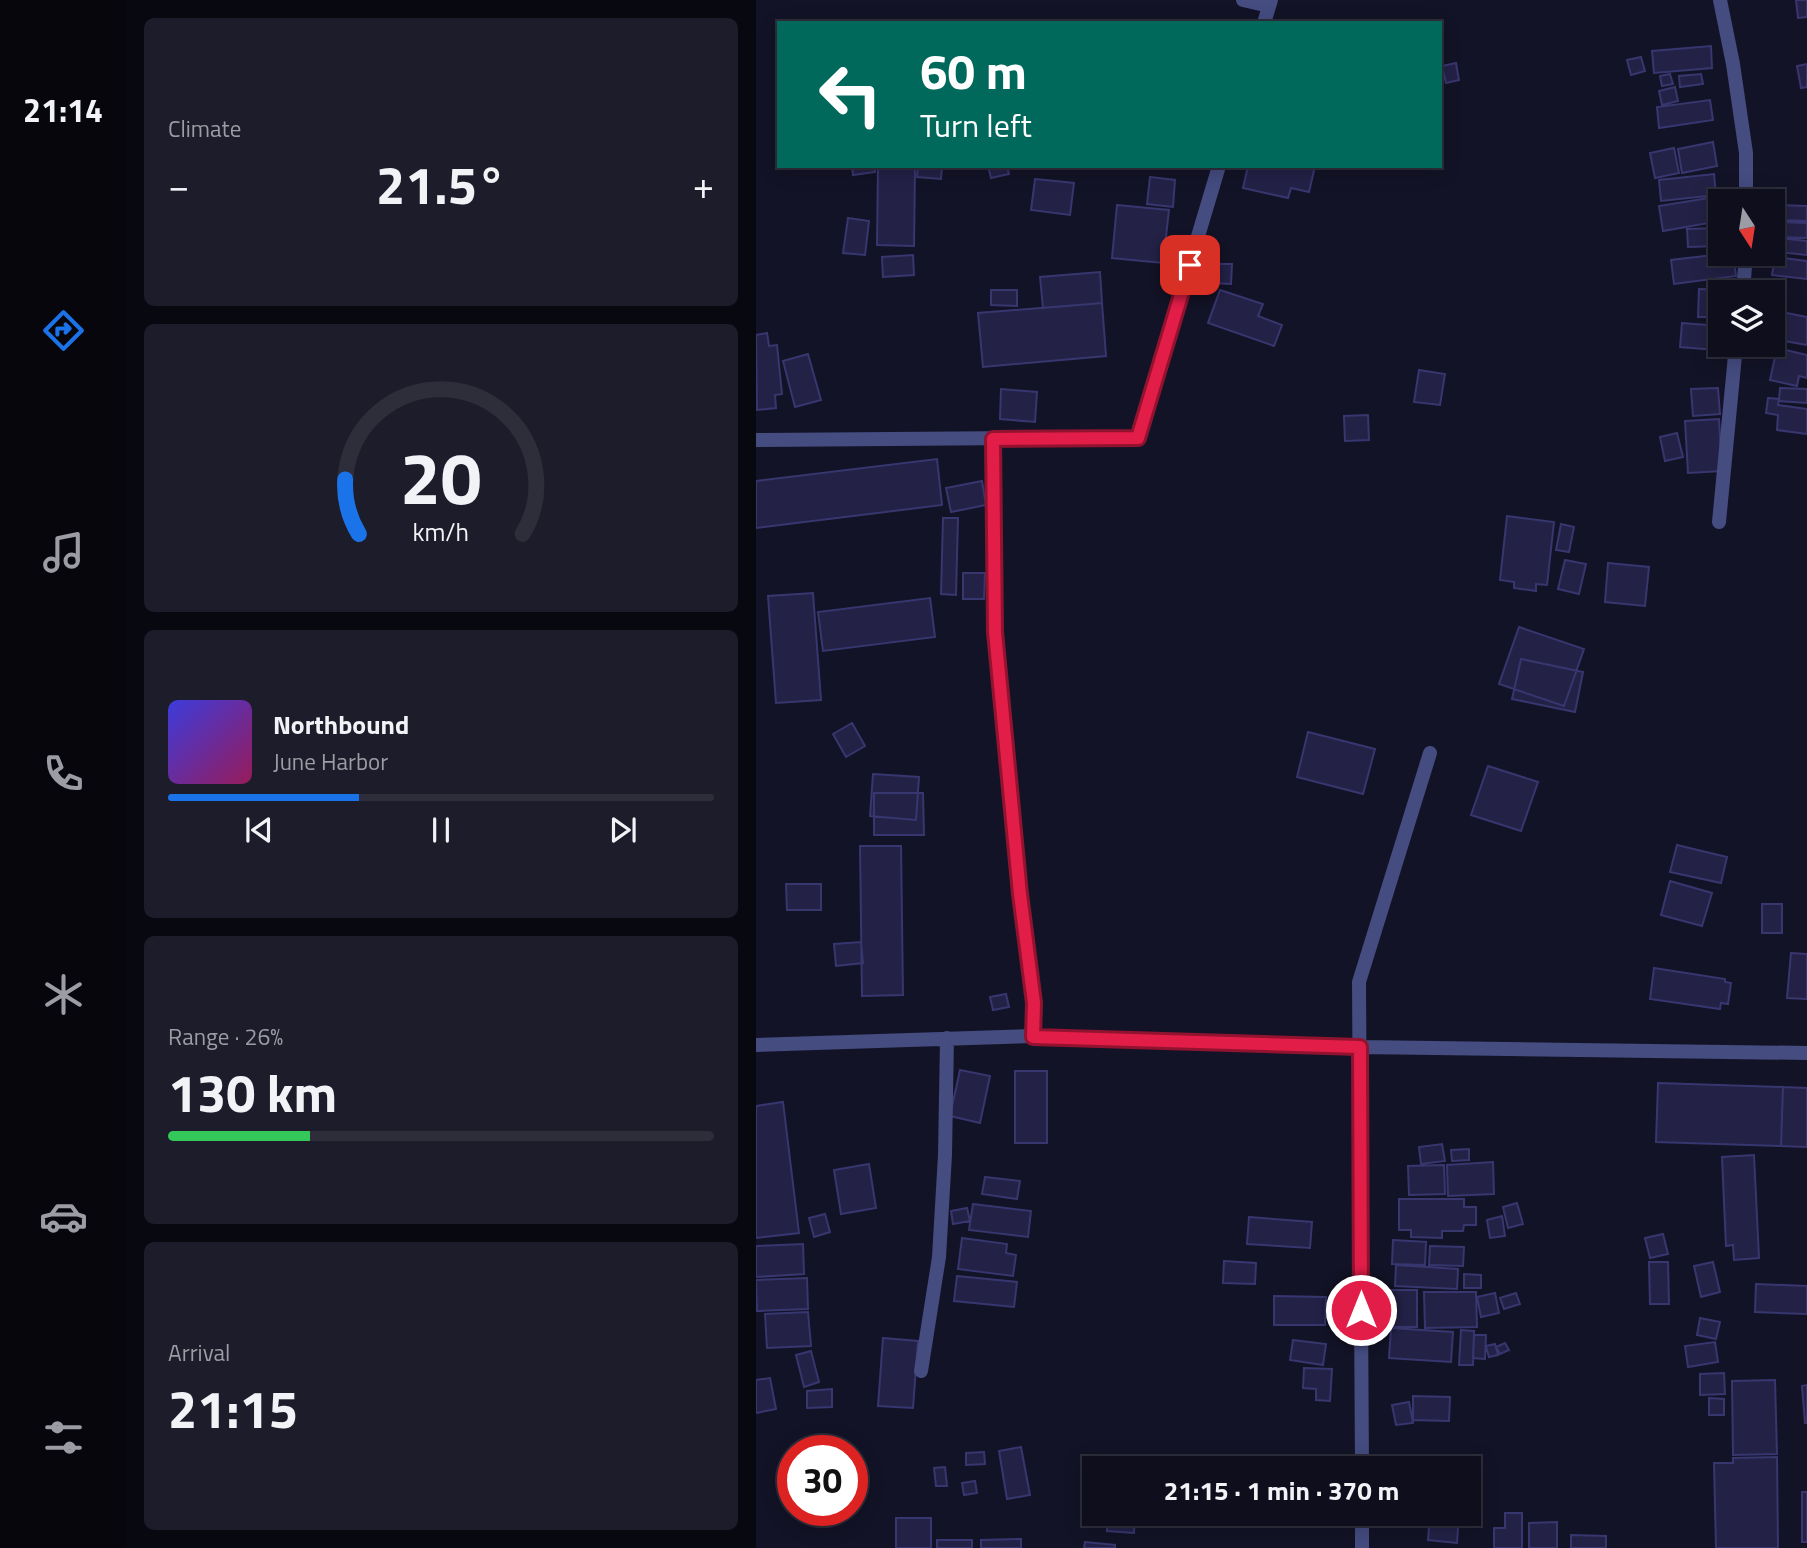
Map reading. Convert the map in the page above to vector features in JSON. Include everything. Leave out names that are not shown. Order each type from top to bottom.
[{"type":"street","points":[[1243,0],[1270,3],[1265,21]]},
{"type":"street","points":[[1720,0],[1746,153],[1746,189]]},
{"type":"street","points":[[756,440],[1138,438],[1218,168]]},
{"type":"street","points":[[1719,522],[1735,357]]},
{"type":"street","points":[[993,439],[995,632],[1018,881],[1034,1003],[1033,1037]]},
{"type":"street","points":[[1362,1456],[1359,982],[1430,753]]},
{"type":"street","points":[[756,1045],[1033,1037],[1360,1047],[1807,1053]]},
{"type":"street","points":[[921,1371],[939,1257],[945,1155],[947,1038]]},
{"type":"street","points":[[1362,1526],[1362,1548]]},
{"type":"building","points":[[1796,0],[1807,0],[1807,17],[1798,18]]},
{"type":"building","points":[[1711,46],[1712,68],[1654,73],[1652,51]]},
{"type":"building","points":[[1641,57],[1645,71],[1631,75],[1627,60]]},
{"type":"building","points":[[1456,63],[1459,80],[1446,83],[1442,66]]},
{"type":"building","points":[[1807,64],[1807,87],[1801,88],[1797,66]]},
{"type":"building","points":[[1670,74],[1673,84],[1662,86],[1660,76]]},
{"type":"building","points":[[1701,74],[1703,84],[1680,87],[1679,76]]},
{"type":"building","points":[[1675,87],[1678,101],[1662,105],[1659,91]]},
{"type":"building","points":[[1710,100],[1713,120],[1659,128],[1657,107]]},
{"type":"building","points":[[1713,142],[1717,166],[1682,173],[1678,149]]},
{"type":"building","points":[[1674,148],[1679,173],[1655,178],[1650,153]]},
{"type":"building","points":[[852,168],[874,168],[875,172],[853,175]]},
{"type":"building","points":[[878,168],[915,168],[914,246],[877,245]]},
{"type":"building","points":[[918,168],[942,168],[941,179],[917,177]]},
{"type":"building","points":[[988,168],[1008,168],[1009,174],[991,178]]},
{"type":"building","points":[[1248,168],[1315,168],[1309,192],[1291,188],[1288,198],[1243,188]]},
{"type":"building","points":[[1714,174],[1715,189],[1708,189],[1708,196],[1661,201],[1659,180]]},
{"type":"building","points":[[1150,177],[1175,180],[1173,207],[1147,204]]},
{"type":"building","points":[[1035,179],[1074,183],[1070,215],[1031,210]]},
{"type":"building","points":[[1708,198],[1708,223],[1663,231],[1659,206]]},
{"type":"building","points":[[1117,205],[1169,210],[1163,263],[1112,258]]},
{"type":"building","points":[[1785,205],[1807,206],[1807,221],[1785,220]]},
{"type":"building","points":[[848,218],[869,221],[865,255],[843,253]]},
{"type":"building","points":[[1785,222],[1807,223],[1807,238],[1785,237]]},
{"type":"building","points":[[1708,228],[1708,246],[1688,247],[1687,229]]},
{"type":"building","points":[[1785,239],[1807,241],[1807,255],[1785,253]]},
{"type":"building","points":[[913,255],[914,275],[883,277],[882,257]]},
{"type":"building","points":[[1708,256],[1708,266],[1735,266],[1736,276],[1674,284],[1671,260]]},
{"type":"building","points":[[1785,258],[1807,261],[1807,279],[1772,275],[1774,266],[1785,266]]},
{"type":"building","points":[[1211,264],[1232,264],[1231,284],[1211,283]]},
{"type":"building","points":[[1100,272],[1102,303],[1043,308],[1040,277]]},
{"type":"building","points":[[1699,289],[1708,289],[1708,317],[1698,317]]},
{"type":"building","points":[[991,290],[1017,290],[1017,306],[991,305]]},
{"type":"building","points":[[1220,290],[1263,304],[1258,316],[1282,325],[1274,346],[1208,323]]},
{"type":"building","points":[[1102,303],[1106,356],[983,367],[978,313]]},
{"type":"building","points":[[1785,313],[1807,317],[1807,345],[1785,341]]},
{"type":"building","points":[[1682,323],[1708,325],[1708,349],[1680,347]]},
{"type":"building","points":[[767,333],[769,346],[777,345],[782,394],[775,395],[776,408],[757,410],[756,335]]},
{"type":"building","points":[[1785,350],[1807,355],[1807,378],[1799,376],[1797,386],[1770,380],[1775,357],[1785,357]]},
{"type":"building","points":[[808,354],[821,400],[795,407],[783,361]]},
{"type":"building","points":[[1419,370],[1445,374],[1440,405],[1414,402]]},
{"type":"building","points":[[1718,388],[1720,414],[1693,416],[1691,389]]},
{"type":"building","points":[[1780,388],[1807,389],[1807,403],[1779,401]]},
{"type":"building","points":[[1001,389],[1037,392],[1035,422],[1000,419]]},
{"type":"building","points":[[1768,398],[1779,399],[1778,405],[1807,409],[1807,434],[1777,430],[1778,415],[1766,413]]},
{"type":"building","points":[[1368,415],[1369,440],[1345,441],[1344,416]]},
{"type":"building","points":[[1719,419],[1722,471],[1688,473],[1685,421]]},
{"type":"building","points":[[1677,433],[1683,457],[1665,461],[1660,437]]},
{"type":"building","points":[[937,459],[942,505],[756,528],[756,481]]},
{"type":"building","points":[[982,481],[986,505],[951,512],[946,488]]},
{"type":"building","points":[[1507,516],[1554,522],[1547,585],[1536,584],[1536,591],[1514,588],[1514,582],[1500,580]]},
{"type":"building","points":[[943,518],[958,518],[956,595],[941,594]]},
{"type":"building","points":[[1561,524],[1574,527],[1569,552],[1556,550]]},
{"type":"building","points":[[1565,560],[1586,564],[1579,594],[1558,589]]},
{"type":"building","points":[[1608,563],[1649,567],[1645,606],[1605,602]]},
{"type":"building","points":[[963,573],[985,573],[984,599],[963,599]]},
{"type":"building","points":[[813,593],[821,700],[776,703],[768,596]]},
{"type":"building","points":[[930,598],[935,637],[823,651],[818,612]]},
{"type":"building","points":[[1519,627],[1584,649],[1564,706],[1499,684]]},
{"type":"building","points":[[1521,659],[1583,672],[1575,712],[1512,699]]},
{"type":"building","points":[[852,723],[865,746],[846,757],[833,734]]},
{"type":"building","points":[[1308,732],[1375,749],[1363,794],[1297,777]]},
{"type":"building","points":[[1488,766],[1538,782],[1521,831],[1471,815]]},
{"type":"building","points":[[873,774],[919,777],[916,820],[870,816]]},
{"type":"building","points":[[874,793],[923,793],[924,835],[874,835]]},
{"type":"building","points":[[1677,845],[1727,857],[1721,883],[1670,872]]},
{"type":"building","points":[[860,846],[901,846],[903,995],[862,996]]},
{"type":"building","points":[[1670,881],[1712,893],[1702,926],[1661,915]]},
{"type":"building","points":[[786,884],[821,884],[821,910],[787,910]]},
{"type":"building","points":[[1762,904],[1782,904],[1782,933],[1762,933]]},
{"type":"building","points":[[861,942],[863,963],[836,966],[834,944]]},
{"type":"building","points":[[1791,953],[1807,954],[1807,999],[1787,998]]},
{"type":"building","points":[[1654,968],[1725,979],[1725,982],[1731,983],[1728,1004],[1721,1003],[1720,1009],[1650,999]]},
{"type":"building","points":[[1006,994],[1009,1007],[993,1010],[990,997]]},
{"type":"building","points":[[960,1070],[990,1076],[980,1123],[950,1116]]},
{"type":"building","points":[[1015,1071],[1047,1071],[1047,1143],[1015,1143]]},
{"type":"building","points":[[1658,1083],[1783,1087],[1781,1146],[1656,1142]]},
{"type":"building","points":[[1783,1087],[1807,1088],[1807,1147],[1781,1146]]},
{"type":"building","points":[[783,1102],[799,1233],[756,1238],[756,1106]]},
{"type":"building","points":[[1442,1144],[1445,1161],[1421,1164],[1419,1147]]},
{"type":"building","points":[[1469,1149],[1469,1160],[1452,1161],[1451,1150]]},
{"type":"building","points":[[1754,1155],[1759,1258],[1734,1260],[1733,1245],[1726,1246],[1722,1157]]},
{"type":"building","points":[[1493,1162],[1494,1194],[1448,1196],[1447,1165]]},
{"type":"building","points":[[869,1164],[876,1208],[841,1214],[834,1170]]},
{"type":"building","points":[[1444,1165],[1445,1194],[1409,1195],[1408,1166]]},
{"type":"building","points":[[985,1177],[1020,1181],[1017,1199],[982,1194]]},
{"type":"building","points":[[1399,1199],[1464,1199],[1464,1207],[1476,1207],[1476,1225],[1464,1225],[1463,1231],[1442,1231],[1442,1238],[1411,1237],[1411,1230],[1399,1230]]},
{"type":"building","points":[[1517,1203],[1523,1224],[1508,1228],[1503,1207]]},
{"type":"building","points":[[973,1204],[1031,1211],[1028,1237],[969,1230]]},
{"type":"building","points":[[967,1208],[970,1221],[953,1224],[951,1211]]},
{"type":"building","points":[[825,1214],[830,1232],[814,1237],[809,1218]]},
{"type":"building","points":[[1502,1216],[1505,1236],[1490,1238],[1487,1220]]},
{"type":"building","points":[[1249,1217],[1312,1222],[1310,1248],[1247,1244]]},
{"type":"building","points":[[1663,1234],[1668,1254],[1650,1258],[1645,1238]]},
{"type":"building","points":[[962,1238],[1007,1244],[1006,1253],[1016,1255],[1013,1276],[958,1269]]},
{"type":"building","points":[[1393,1240],[1426,1242],[1425,1265],[1392,1264]]},
{"type":"building","points":[[803,1244],[804,1274],[756,1277],[756,1246]]},
{"type":"building","points":[[1430,1246],[1464,1247],[1463,1266],[1429,1265]]},
{"type":"building","points":[[1224,1261],[1256,1263],[1255,1284],[1223,1283]]},
{"type":"building","points":[[1649,1262],[1668,1262],[1669,1304],[1650,1304]]},
{"type":"building","points":[[1713,1262],[1720,1292],[1701,1297],[1694,1266]]},
{"type":"building","points":[[1396,1265],[1458,1269],[1457,1289],[1395,1286]]},
{"type":"building","points":[[1464,1274],[1481,1275],[1481,1288],[1464,1288]]},
{"type":"building","points":[[957,1276],[1017,1282],[1014,1307],[954,1301]]},
{"type":"building","points":[[807,1278],[808,1309],[757,1311],[756,1280]]},
{"type":"building","points":[[1756,1284],[1807,1286],[1807,1314],[1755,1312]]},
{"type":"building","points":[[1386,1290],[1417,1290],[1417,1327],[1386,1327]]},
{"type":"building","points":[[1424,1292],[1476,1292],[1477,1327],[1425,1328]]},
{"type":"building","points":[[1495,1293],[1499,1313],[1481,1317],[1477,1297]]},
{"type":"building","points":[[1516,1293],[1520,1304],[1504,1309],[1500,1298]]},
{"type":"building","points":[[1274,1296],[1326,1297],[1325,1325],[1274,1325]]},
{"type":"building","points":[[808,1312],[811,1346],[767,1348],[765,1314]]},
{"type":"building","points":[[1700,1318],[1720,1322],[1716,1339],[1697,1335]]},
{"type":"building","points":[[1391,1328],[1453,1332],[1451,1362],[1389,1358]]},
{"type":"building","points":[[1461,1330],[1474,1331],[1473,1365],[1459,1365]]},
{"type":"building","points":[[1474,1335],[1486,1335],[1485,1359],[1473,1358]]},
{"type":"building","points":[[883,1338],[918,1341],[913,1408],[878,1406]]},
{"type":"building","points":[[1293,1340],[1326,1344],[1323,1365],[1290,1360]]},
{"type":"building","points":[[1715,1342],[1718,1362],[1688,1367],[1685,1346]]},
{"type":"building","points":[[1505,1343],[1509,1350],[1500,1354],[1496,1347]]},
{"type":"building","points":[[1495,1344],[1498,1355],[1489,1357],[1486,1346]]},
{"type":"building","points":[[811,1351],[819,1382],[804,1387],[796,1355]]},
{"type":"building","points":[[1304,1368],[1332,1369],[1330,1401],[1316,1400],[1316,1389],[1303,1388]]},
{"type":"building","points":[[1724,1373],[1725,1394],[1700,1395],[1700,1374]]},
{"type":"building","points":[[770,1378],[776,1409],[756,1413],[756,1380]]},
{"type":"building","points":[[1775,1380],[1777,1454],[1733,1455],[1732,1381]]},
{"type":"building","points":[[1807,1385],[1807,1423],[1805,1423],[1802,1386]]},
{"type":"building","points":[[832,1389],[832,1407],[807,1408],[807,1391]]},
{"type":"building","points":[[1413,1396],[1450,1397],[1449,1421],[1413,1420]]},
{"type":"building","points":[[1709,1398],[1724,1399],[1724,1415],[1709,1415]]},
{"type":"building","points":[[1409,1402],[1413,1423],[1396,1425],[1392,1405]]},
{"type":"building","points":[[1021,1447],[1030,1495],[1007,1499],[999,1451]]},
{"type":"building","points":[[984,1452],[985,1464],[966,1465],[966,1453]]},
{"type":"building","points":[[1777,1457],[1778,1548],[1716,1548],[1714,1463],[1733,1463],[1733,1458]]},
{"type":"building","points":[[945,1467],[947,1486],[936,1486],[934,1468]]},
{"type":"building","points":[[975,1481],[977,1493],[964,1495],[962,1483]]},
{"type":"building","points":[[1802,1492],[1807,1492],[1807,1542],[1802,1542]]},
{"type":"building","points":[[1505,1513],[1522,1513],[1522,1548],[1494,1548],[1494,1528],[1505,1528]]},
{"type":"building","points":[[896,1518],[931,1518],[931,1548],[896,1548]]},
{"type":"building","points":[[1557,1522],[1557,1548],[1529,1548],[1529,1523]]},
{"type":"building","points":[[1107,1526],[1134,1526],[1134,1533],[1107,1531]]},
{"type":"building","points":[[1429,1526],[1458,1526],[1457,1543],[1428,1540]]},
{"type":"building","points":[[1571,1535],[1606,1536],[1606,1548],[1571,1548]]},
{"type":"building","points":[[1021,1539],[1021,1548],[981,1548],[981,1540]]},
{"type":"building","points":[[937,1540],[972,1540],[972,1548],[937,1548]]},
{"type":"building","points":[[1085,1542],[1115,1545],[1115,1548],[1084,1548]]},
{"type":"route","points":[[1190,265],[1138,438],[993,439],[995,632],[1009,790],[1034,1003],[1033,1037],[1360,1047],[1361,1310]]}]
